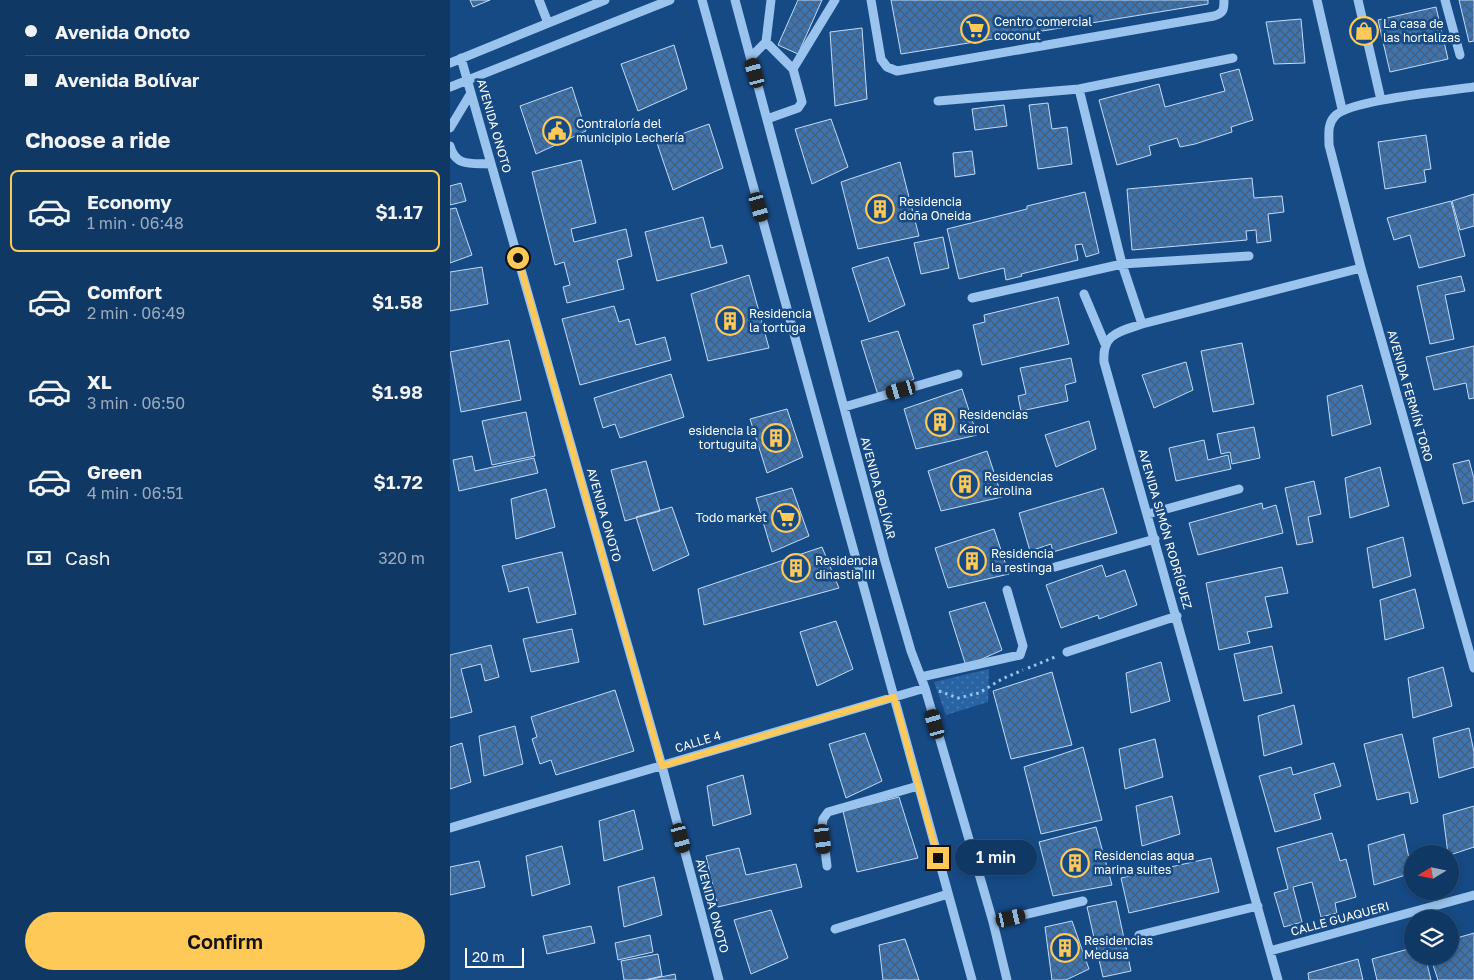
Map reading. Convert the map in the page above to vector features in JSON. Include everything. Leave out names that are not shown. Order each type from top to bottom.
[{"type":"street","points":[[539,0],[548,23]]},
{"type":"street","points":[[450,63],[605,0]]},
{"type":"street","points":[[450,87],[670,0]]},
{"type":"street","points":[[702,0],[972,980]]},
{"type":"street","name":"AVENIDA BOLÍVAR","points":[[735,0],[885,561],[993,922],[1007,980]]},
{"type":"street","points":[[751,58],[766,42],[771,0]]},
{"type":"street","points":[[793,69],[835,0]]},
{"type":"street","points":[[871,0],[881,58],[887,67],[897,71],[1214,16],[1221,14],[1224,9],[1224,0]]},
{"type":"street","points":[[1317,0],[1342,109],[1381,100],[1474,87]]},
{"type":"street","points":[[1358,0],[1381,100]]},
{"type":"street","points":[[1445,0],[1460,55]]},
{"type":"street","points":[[766,42],[793,69],[802,102],[801,106],[767,119]]},
{"type":"street","name":"AVENIDA ONOTO","points":[[461,58],[662,766],[719,980]]},
{"type":"street","points":[[938,101],[1079,89],[1233,58]]},
{"type":"street","points":[[1079,89],[1122,264],[1142,324]]},
{"type":"street","points":[[450,128],[471,93]]},
{"type":"street","name":"AVENIDA FERMÍN TORO","points":[[1342,109],[1333,117],[1328,129],[1330,145],[1361,268],[1474,668]]},
{"type":"street","points":[[450,149],[455,158],[462,162],[491,164]]},
{"type":"street","points":[[972,298],[1122,264],[1249,256]]},
{"type":"street","points":[[1106,344],[1108,338],[1118,332],[1142,324],[1361,268]]},
{"type":"street","points":[[1084,294],[1106,344]]},
{"type":"street","name":"AVENIDA SIMÓN RODRÍGUEZ","points":[[1106,344],[1103,350],[1104,362],[1278,980]]},
{"type":"street","points":[[844,407],[958,374]]},
{"type":"street","points":[[1148,514],[1239,488]]},
{"type":"street","points":[[1055,567],[1155,539]]},
{"type":"street","points":[[921,677],[1020,655],[1023,646],[1007,590]]},
{"type":"street","points":[[1067,652],[1177,616]]},
{"type":"street","name":"CALLE 4","points":[[450,828],[924,688]]},
{"type":"street","points":[[827,866],[822,826],[823,819],[828,812],[918,786]]},
{"type":"street","points":[[835,929],[948,894]]},
{"type":"street","name":"CALLE GUAQUERI","points":[[1270,951],[1474,895]]},
{"type":"street","points":[[993,922],[1082,902]]},
{"type":"street","points":[[1139,935],[1258,906]]},
{"type":"path","points":[[924,688],[944,692],[958,698],[979,693],[1002,679],[1067,652]]},
{"type":"shaded area","points":[[989,669],[988,702],[946,715],[934,682]]},
{"type":"building","points":[[470,0],[490,0],[473,7]]},
{"type":"building","points":[[798,0],[822,0],[798,54],[778,45]]},
{"type":"building","name":"Centro comercial coconut","points":[[891,0],[1208,0],[1208,4],[901,54]]},
{"type":"building","points":[[1459,0],[1474,0],[1474,41],[1469,42]]},
{"type":"building","points":[[1436,7],[1448,59],[1390,72],[1378,20]]},
{"type":"building","points":[[1301,19],[1305,63],[1274,64],[1266,22]]},
{"type":"building","points":[[862,28],[867,99],[835,106],[830,32]]},
{"type":"building","points":[[674,45],[687,89],[638,111],[621,64]]},
{"type":"building","points":[[1239,69],[1253,120],[1231,127],[1232,132],[1195,144],[1180,147],[1177,138],[1149,146],[1151,155],[1117,165],[1099,100],[1159,84],[1165,107],[1225,91],[1220,74]]},
{"type":"building","points":[[572,87],[586,131],[536,154],[520,106]]},
{"type":"building","points":[[1048,103],[1052,129],[1067,127],[1072,164],[1038,169],[1029,105]]},
{"type":"building","points":[[1004,105],[1007,126],[975,130],[972,109]]},
{"type":"building","points":[[831,119],[848,167],[812,184],[795,129]]},
{"type":"building","points":[[709,124],[723,168],[673,190],[657,143]]},
{"type":"building","points":[[1426,135],[1431,169],[1424,170],[1426,182],[1385,189],[1378,142]]},
{"type":"building","points":[[972,151],[975,174],[955,177],[953,153]]},
{"type":"building","points":[[581,160],[596,223],[571,229],[574,242],[626,229],[632,256],[617,260],[624,289],[567,303],[563,287],[570,285],[564,262],[555,265],[532,172]]},
{"type":"building","name":"Residencia doña Oneida","points":[[900,162],[919,236],[858,249],[841,182]]},
{"type":"building","points":[[1252,178],[1254,198],[1282,196],[1284,212],[1268,214],[1271,241],[1257,243],[1256,230],[1246,231],[1247,240],[1132,250],[1127,189]]},
{"type":"building","points":[[461,183],[466,201],[450,205],[450,186]]},
{"type":"building","points":[[1085,192],[1099,253],[1086,257],[1082,244],[1075,245],[1078,260],[1021,274],[1022,276],[1006,280],[1004,268],[959,279],[947,229]]},
{"type":"building","points":[[1474,194],[1474,226],[1460,230],[1452,201]]},
{"type":"building","points":[[1451,201],[1465,256],[1419,268],[1410,235],[1394,240],[1387,218]]},
{"type":"building","points":[[456,208],[472,255],[450,263],[450,209]]},
{"type":"building","points":[[703,217],[711,248],[722,245],[727,263],[657,281],[645,232]]},
{"type":"building","points":[[943,237],[949,268],[921,274],[914,243]]},
{"type":"building","points":[[888,257],[905,305],[869,322],[852,268]]},
{"type":"building","points":[[482,267],[488,304],[450,311],[450,272]]},
{"type":"building","name":"Residencia la tortuga","points":[[749,275],[769,348],[708,361],[691,294]]},
{"type":"building","points":[[1461,276],[1465,291],[1445,295],[1454,339],[1430,344],[1417,286]]},
{"type":"building","points":[[1058,297],[1069,344],[982,365],[973,325],[985,322],[984,315]]},
{"type":"building","points":[[614,306],[619,322],[629,319],[636,345],[665,337],[671,360],[580,385],[562,319]]},
{"type":"building","points":[[898,331],[914,379],[878,395],[861,341]]},
{"type":"building","points":[[509,340],[521,400],[461,412],[450,352]]},
{"type":"building","points":[[1242,343],[1254,404],[1213,412],[1201,351]]},
{"type":"building","points":[[1474,346],[1474,398],[1469,399],[1466,383],[1434,390],[1426,357]]},
{"type":"building","points":[[1071,358],[1076,382],[1065,385],[1068,401],[1021,411],[1018,396],[1026,394],[1020,368]]},
{"type":"building","points":[[1186,362],[1193,390],[1154,408],[1142,375]]},
{"type":"building","points":[[671,374],[684,417],[620,438],[615,424],[603,428],[594,398]]},
{"type":"building","points":[[1362,385],[1371,424],[1332,436],[1327,396]]},
{"type":"building","name":"Residencias Karol","points":[[962,389],[977,435],[916,449],[904,409]]},
{"type":"building","name":"esidencia la tortuguita","points":[[787,409],[803,457],[767,473],[750,419]]},
{"type":"building","points":[[526,412],[535,456],[492,465],[482,421]]},
{"type":"building","points":[[1089,421],[1096,449],[1056,467],[1045,435]]},
{"type":"building","points":[[1254,427],[1260,458],[1232,464],[1230,452],[1221,454],[1217,434]]},
{"type":"building","points":[[1204,440],[1208,460],[1228,455],[1231,469],[1176,481],[1169,448]]},
{"type":"building","name":"Residencias Karolina","points":[[987,451],[1002,497],[941,511],[928,471]]},
{"type":"building","points":[[472,456],[475,471],[534,458],[538,473],[459,491],[453,460]]},
{"type":"building","points":[[1469,460],[1474,479],[1474,501],[1463,504],[1453,464]]},
{"type":"building","points":[[646,461],[660,511],[625,521],[611,470]]},
{"type":"building","points":[[1380,467],[1389,506],[1350,518],[1345,478]]},
{"type":"building","points":[[1314,481],[1321,514],[1308,517],[1313,542],[1297,545],[1285,488]]},
{"type":"building","points":[[792,488],[809,536],[772,552],[756,498]]},
{"type":"building","points":[[1103,488],[1117,533],[1053,552],[1051,544],[1030,551],[1019,513]]},
{"type":"building","points":[[546,489],[555,527],[516,539],[511,499]]},
{"type":"building","points":[[1262,503],[1263,509],[1276,505],[1283,533],[1198,555],[1189,523]]},
{"type":"building","points":[[672,507],[689,555],[653,571],[636,517]]},
{"type":"building","name":"Residencia la restinga","points":[[994,529],[1009,574],[948,588],[935,548]]},
{"type":"building","points":[[1403,537],[1411,576],[1373,588],[1367,548]]},
{"type":"building","name":"Residencia dinastia III","points":[[822,547],[839,588],[704,625],[698,589]]},
{"type":"building","points":[[562,552],[576,614],[537,623],[528,587],[509,592],[502,566]]},
{"type":"building","points":[[1102,565],[1106,577],[1125,570],[1137,605],[1099,619],[1098,615],[1061,628],[1046,585]]},
{"type":"building","points":[[1282,567],[1288,593],[1265,597],[1272,627],[1247,632],[1250,643],[1219,650],[1206,583]]},
{"type":"building","points":[[1415,589],[1424,628],[1385,640],[1380,600]]},
{"type":"building","points":[[985,602],[1002,650],[966,666],[949,612]]},
{"type":"building","points":[[836,621],[853,669],[817,686],[800,632]]},
{"type":"building","points":[[572,629],[579,662],[531,672],[523,639]]},
{"type":"building","points":[[491,645],[499,677],[485,681],[481,664],[461,669],[472,712],[450,718],[450,655]]},
{"type":"building","points":[[1272,646],[1282,693],[1244,701],[1234,654]]},
{"type":"building","points":[[1161,662],[1170,701],[1131,713],[1126,673]]},
{"type":"building","points":[[1443,667],[1452,706],[1413,718],[1408,678]]},
{"type":"building","points":[[1052,672],[1072,745],[1011,759],[993,691]]},
{"type":"building","points":[[615,690],[634,751],[556,775],[551,760],[540,764],[532,739],[537,737],[531,717]]},
{"type":"building","points":[[1294,705],[1302,744],[1264,756],[1258,716]]},
{"type":"building","points":[[515,726],[523,764],[484,776],[479,736]]},
{"type":"building","points":[[1469,728],[1474,752],[1474,767],[1439,778],[1433,738]]},
{"type":"building","points":[[865,733],[882,781],[846,798],[829,744]]},
{"type":"building","points":[[1402,734],[1418,802],[1411,804],[1409,792],[1377,800],[1364,744]]},
{"type":"building","points":[[1155,739],[1163,777],[1125,789],[1119,749]]},
{"type":"building","points":[[462,743],[471,782],[450,789],[450,747]]},
{"type":"building","points":[[1083,747],[1102,820],[1041,834],[1024,767]]},
{"type":"building","points":[[1334,763],[1341,786],[1314,794],[1321,819],[1275,832],[1259,776],[1291,767],[1293,775]]},
{"type":"building","points":[[743,775],[751,814],[713,826],[707,786]]},
{"type":"building","points":[[1172,796],[1180,834],[1142,846],[1136,806]]},
{"type":"building","points":[[899,797],[918,858],[857,872],[843,811]]},
{"type":"building","points":[[1474,806],[1474,847],[1459,852],[1459,845],[1447,845],[1443,815]]},
{"type":"building","points":[[634,810],[643,849],[604,861],[599,821]]},
{"type":"building","name":"Residencias aqua marina suites","points":[[1096,827],[1112,885],[1053,896],[1039,842]]},
{"type":"building","points":[[1332,833],[1340,861],[1346,859],[1356,897],[1335,903],[1337,913],[1321,917],[1312,882],[1293,887],[1302,922],[1284,927],[1274,893],[1288,889],[1277,848]]},
{"type":"building","points":[[1404,834],[1406,845],[1404,845],[1404,876],[1374,885],[1368,845]]},
{"type":"building","points":[[562,846],[570,884],[532,896],[526,856]]},
{"type":"building","points":[[739,848],[746,875],[796,864],[802,887],[718,907],[706,856]]},
{"type":"building","points":[[1211,858],[1219,892],[1129,913],[1121,878]]},
{"type":"building","points":[[479,861],[485,887],[450,895],[450,867]]},
{"type":"building","points":[[654,877],[662,915],[624,927],[618,887]]},
{"type":"building","points":[[1116,901],[1131,971],[1103,977],[1087,907]]},
{"type":"building","points":[[771,910],[788,958],[751,974],[734,920]]},
{"type":"building","name":"Residencias Medusa","points":[[1072,921],[1089,969],[1066,980],[1052,980],[1045,927]]},
{"type":"building","points":[[591,926],[595,943],[547,954],[543,936]]},
{"type":"building","points":[[1474,933],[1474,980],[1438,980],[1433,965],[1459,965],[1459,937]]},
{"type":"building","points":[[650,935],[653,952],[618,960],[615,943]]},
{"type":"building","points":[[905,939],[919,980],[883,980],[879,945]]},
{"type":"building","points":[[1404,950],[1404,965],[1427,965],[1431,980],[1377,980],[1372,959]]},
{"type":"building","points":[[658,954],[662,976],[644,980],[624,980],[621,961]]},
{"type":"building","points":[[1358,959],[1363,980],[1309,980],[1308,973]]},
{"type":"building","points":[[675,974],[676,980],[647,980]]},
{"type":"place","name":"Centro comercial coconut","points":[[975,29]]},
{"type":"place","name":"La casa de las hortalizas","points":[[1364,31]]},
{"type":"place","name":"Contraloría del municipio Lechería","points":[[557,131]]},
{"type":"place","name":"Residencia doña Oneida","points":[[880,209]]},
{"type":"place","name":"Residencia la tortuga","points":[[730,321]]},
{"type":"place","name":"Residencias Karol","points":[[940,422]]},
{"type":"place","name":"esidencia la tortuguita","points":[[776,438]]},
{"type":"place","name":"Residencias Karolina","points":[[965,484]]},
{"type":"place","name":"Todo market","points":[[786,518]]},
{"type":"place","name":"Residencia la restinga","points":[[972,561]]},
{"type":"place","name":"Residencia dinastia III","points":[[796,568]]},
{"type":"place","name":"Residencias aqua marina suites","points":[[1075,863]]},
{"type":"place","name":"Residencias Medusa","points":[[1065,948]]},
{"type":"route","points":[[518,258],[662,766],[894,697],[938,858]]}]
